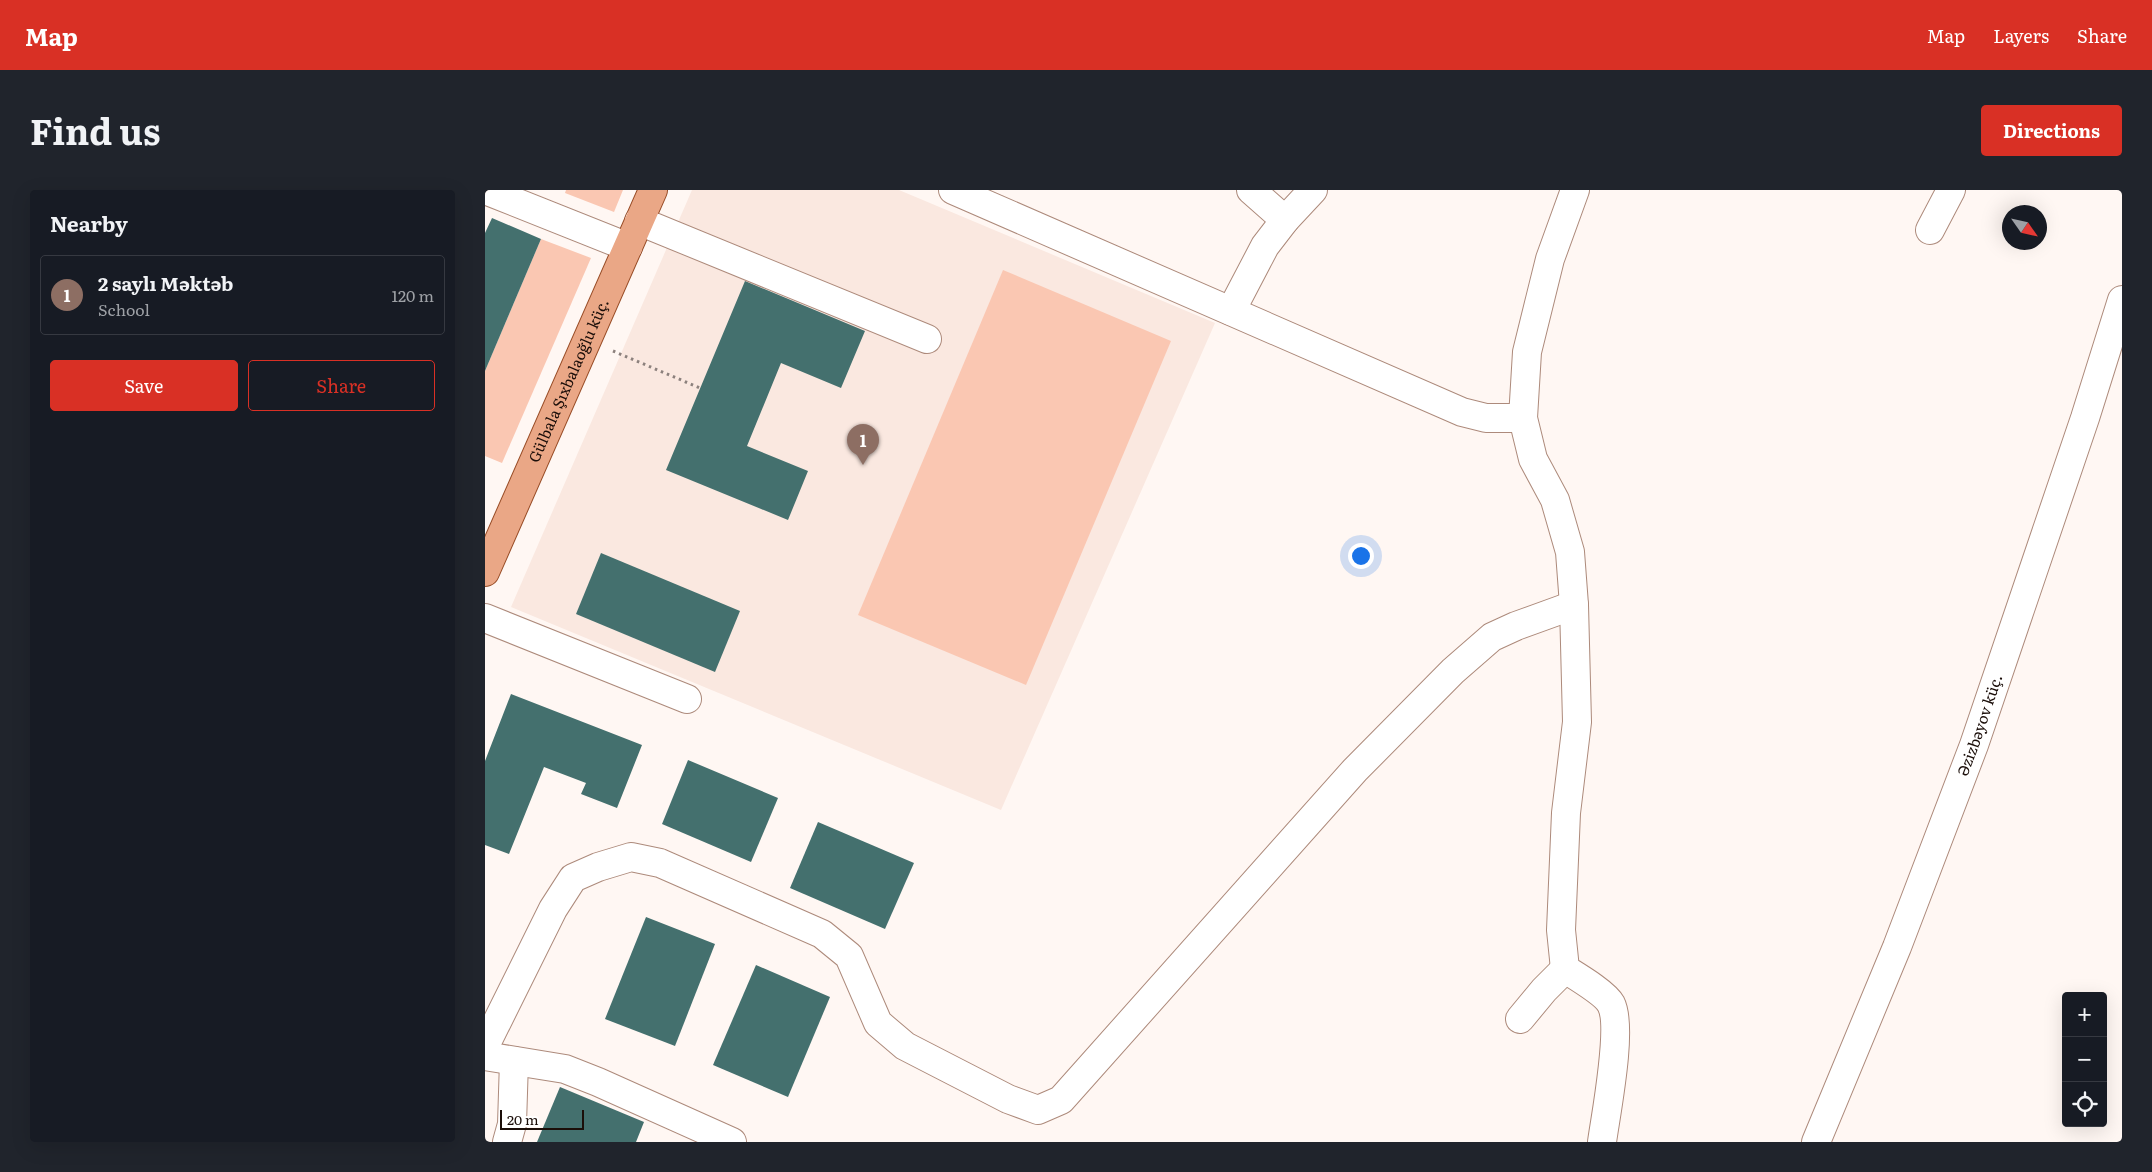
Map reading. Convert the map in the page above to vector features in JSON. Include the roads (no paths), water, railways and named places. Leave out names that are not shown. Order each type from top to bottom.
[{"type":"main road","name":"Gülbala Şıxbalaoğlu küç.","points":[[486,568],[653,190]]},
{"type":"street","points":[[485,190],[628,247]]},
{"type":"street","points":[[953,190],[1461,412],[1486,418],[1523,418]]},
{"type":"street","points":[[1251,190],[1285,220]]},
{"type":"street","points":[[1231,311],[1265,246],[1285,220],[1313,190]]},
{"type":"street","points":[[1565,969],[1561,930],[1566,813],[1577,722],[1574,606],[1570,552],[1555,500],[1533,459],[1523,418],[1527,352],[1550,259],[1575,190]]},
{"type":"street","points":[[1930,230],[1951,190]]},
{"type":"street","points":[[639,221],[927,339]]},
{"type":"street","name":"Əzizbəyov küç.","points":[[1816,1142],[1897,947],[1974,745],[2085,418],[2122,300]]},
{"type":"street","points":[[485,1046],[553,909],[573,878],[598,867],[631,857],[660,863],[822,934],[849,956],[878,1022],[905,1046],[1009,1099],[1038,1110],[1061,1100],[1355,770],[1453,671],[1492,637],[1516,626],[1574,606]]},
{"type":"street","points":[[485,618],[687,698]]},
{"type":"street","points":[[1520,1019],[1544,990],[1565,969]]},
{"type":"street","points":[[1565,969],[1592,987],[1611,1004],[1616,1029],[1602,1142]]},
{"type":"street","points":[[485,1056],[573,1072],[732,1142]]},
{"type":"street","points":[[507,1142],[512,1124],[514,1061]]},
{"type":"place","name":"2 saylı Məktəb","points":[[863,465]]}]
